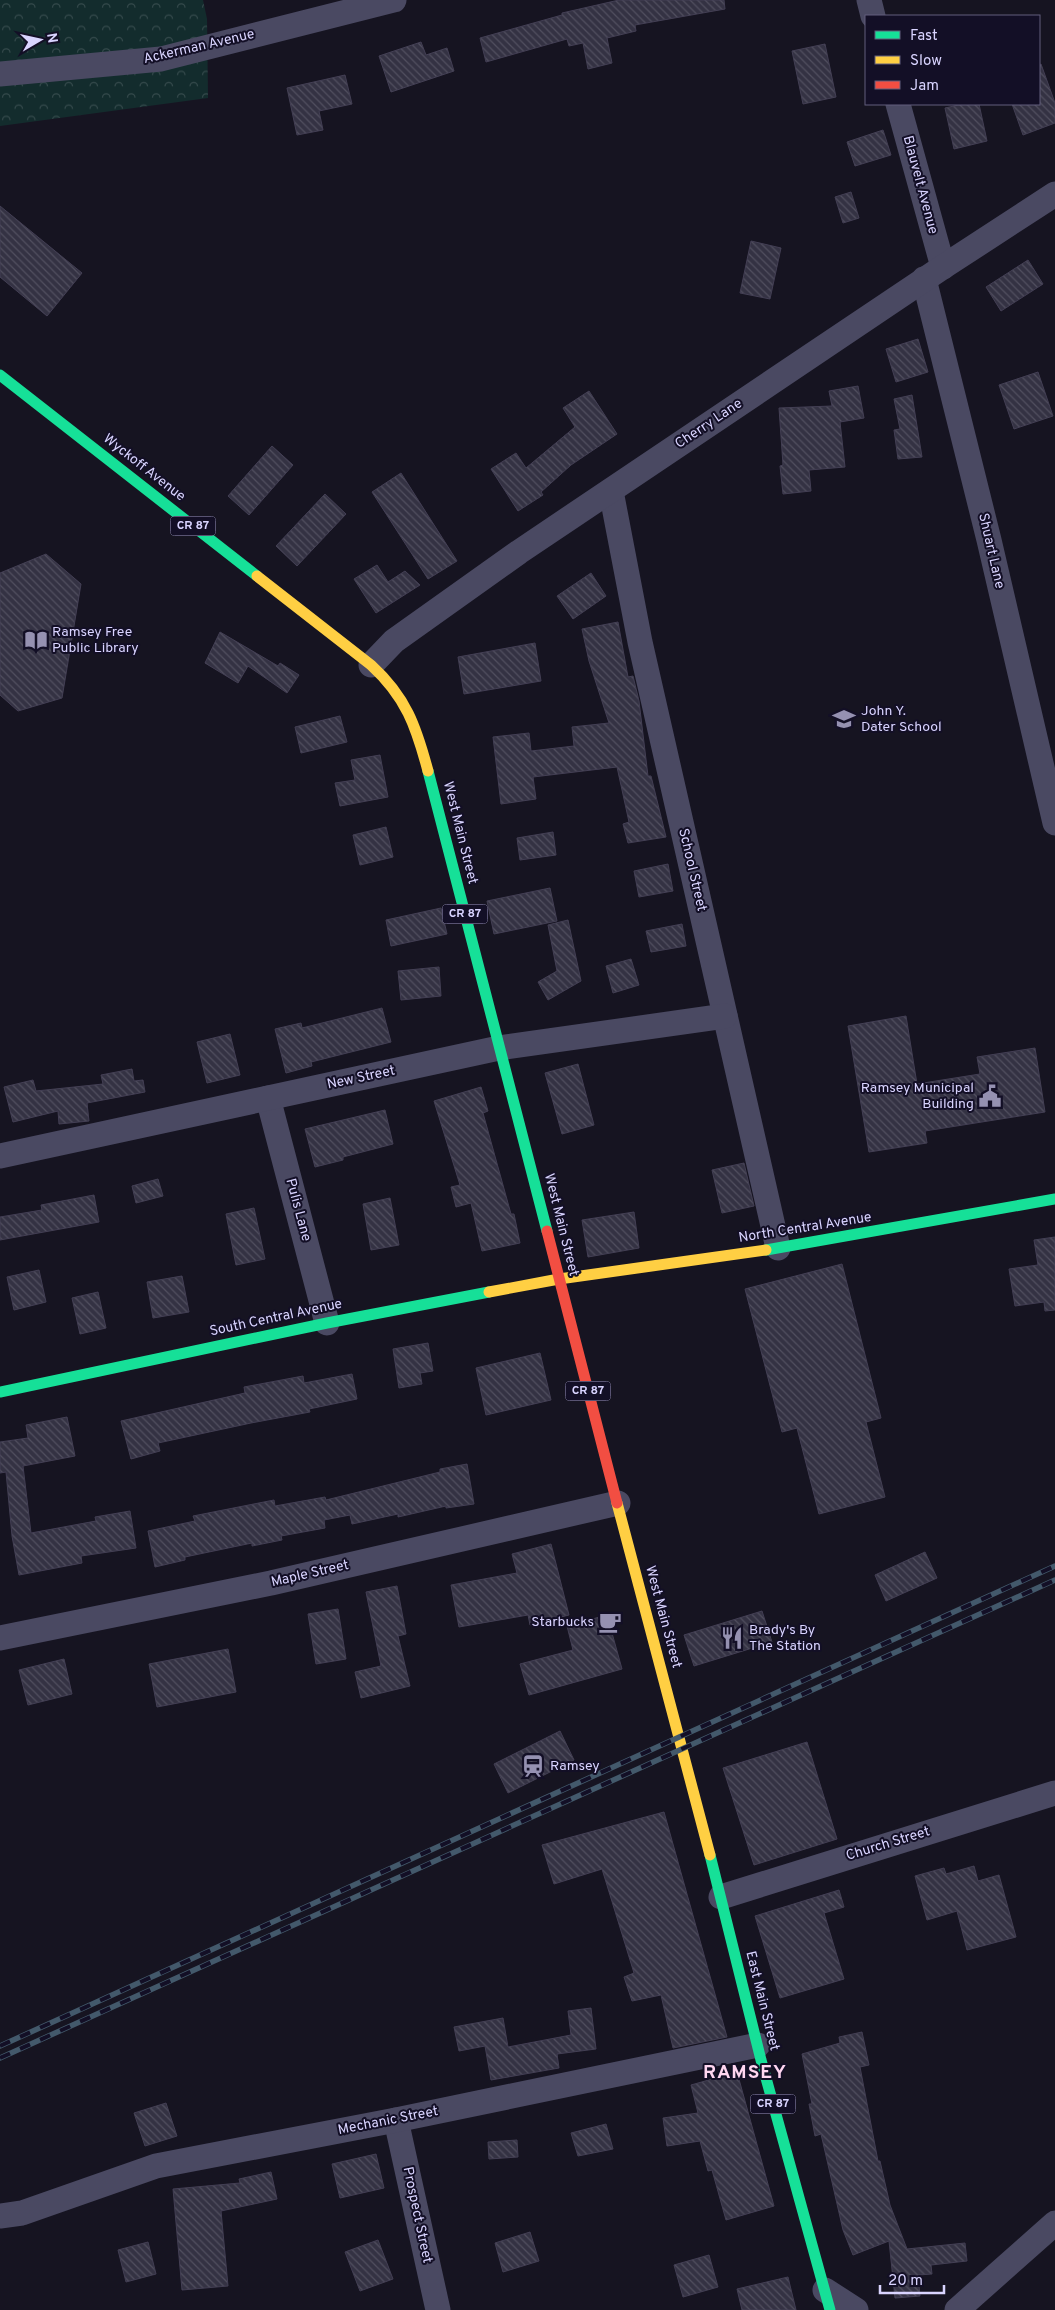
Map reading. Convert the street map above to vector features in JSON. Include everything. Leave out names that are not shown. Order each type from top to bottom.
[{"type":"main road","name":"Wyckoff Avenue","points":[[0,375],[378,672]]},
{"type":"main road","name":"West Main Street","points":[[378,672],[403,701],[417,729],[691,1785]]},
{"type":"main road","name":"North Central Avenue","points":[[559,1279],[778,1248],[1055,1200]]},
{"type":"main road","name":"South Central Avenue","points":[[0,1392],[327,1323],[559,1279]]},
{"type":"main road","name":"East Main Street","points":[[691,1785],[758,2045],[827,2300]]},
{"type":"street","name":"Ackerman Avenue","points":[[0,74],[161,59],[394,0]]},
{"type":"street","points":[[869,0],[873,15]]},
{"type":"street","name":"Blauvelt Avenue","points":[[898,105],[933,273]]},
{"type":"street","name":"Cherry Lane","points":[[378,672],[394,641],[519,552],[933,273],[1055,194]]},
{"type":"street","name":"Shuart Lane","points":[[933,273],[989,540],[1055,824]]},
{"type":"street","name":"School Street","points":[[611,491],[640,642],[778,1248]]},
{"type":"street","name":"New Street","points":[[0,1156],[499,1048],[725,1016]]},
{"type":"street","name":"Pulis Lane","points":[[268,1098],[327,1323]]},
{"type":"street","name":"Maple Street","points":[[0,1638],[271,1583],[618,1503]]},
{"type":"street","name":"Church Street","points":[[721,1897],[1055,1793]]},
{"type":"street","name":"Mechanic Street","points":[[11,2214],[156,2166],[396,2120],[758,2045]]},
{"type":"street","name":"Prospect Street","points":[[396,2120],[438,2310]]},
{"type":"street","points":[[957,2310],[1055,2223]]},
{"type":"street","points":[[827,2300],[856,2310]]},
{"type":"green space","points":[[0,0],[203,0],[207,19],[208,98],[0,126]]},
{"type":"building","points":[[619,0],[724,0],[725,9],[635,25],[636,31],[607,38],[612,63],[588,69],[583,43],[569,46],[567,39],[486,62],[480,38],[562,15],[562,13]]},
{"type":"building","points":[[421,42],[426,55],[447,48],[454,71],[391,92],[379,56]]},
{"type":"building","points":[[825,44],[836,97],[803,104],[792,51]]},
{"type":"building","points":[[1040,64],[1055,103],[1055,123],[1023,135],[1012,105],[1040,105]]},
{"type":"building","points":[[345,75],[352,104],[319,111],[323,130],[297,135],[287,88]]},
{"type":"building","points":[[958,105],[979,105],[987,141],[954,149],[945,108]]},
{"type":"building","points":[[883,130],[891,155],[855,166],[847,142]]},
{"type":"building","points":[[851,192],[859,218],[843,223],[835,197]]},
{"type":"building","points":[[0,206],[82,273],[47,316],[0,277]]},
{"type":"building","points":[[751,241],[781,248],[770,299],[740,293]]},
{"type":"building","points":[[1028,260],[1043,284],[1001,311],[986,287]]},
{"type":"building","points":[[918,339],[928,372],[896,382],[886,349]]},
{"type":"building","points":[[1038,372],[1053,416],[1014,429],[999,385]]},
{"type":"building","points":[[858,386],[864,418],[840,422],[845,467],[809,470],[811,491],[783,494],[780,466],[783,465],[779,408],[832,406],[829,391]]},
{"type":"building","points":[[589,391],[617,434],[571,465],[541,492],[543,495],[518,511],[491,469],[516,453],[526,468],[575,427],[563,408]]},
{"type":"building","points":[[912,395],[922,457],[898,459],[894,430],[900,429],[894,399]]},
{"type":"building","points":[[272,446],[293,465],[249,515],[228,496]]},
{"type":"building","points":[[401,473],[457,561],[428,579],[372,492]]},
{"type":"building","points":[[325,494],[346,514],[297,566],[276,546]]},
{"type":"building","name":"Ramsey Free Public Library","points":[[46,554],[81,584],[62,698],[18,711],[0,695],[0,573]]},
{"type":"building","points":[[377,565],[388,582],[405,571],[420,585],[376,613],[354,579]]},
{"type":"building","points":[[591,573],[606,596],[573,619],[557,596]]},
{"type":"building","points":[[618,622],[628,677],[633,676],[639,701],[648,776],[651,776],[666,837],[628,843],[623,824],[629,822],[617,767],[533,777],[536,799],[501,804],[493,737],[529,733],[531,751],[574,746],[572,727],[609,723],[589,661],[582,629]]},
{"type":"building","points":[[220,632],[278,666],[280,663],[299,675],[287,693],[248,666],[238,683],[205,663]]},
{"type":"building","points":[[535,643],[541,681],[464,694],[458,657]]},
{"type":"building","points":[[340,716],[347,742],[301,753],[295,727]]},
{"type":"building","points":[[380,755],[388,797],[340,806],[335,783],[355,780],[351,760]]},
{"type":"building","points":[[386,827],[393,857],[360,865],[353,835]]},
{"type":"building","points":[[553,832],[556,855],[520,860],[517,838]]},
{"type":"building","points":[[668,864],[673,891],[639,897],[634,871]]},
{"type":"building","points":[[550,888],[557,921],[494,934],[487,901]]},
{"type":"building","points":[[441,908],[447,934],[391,946],[386,920]]},
{"type":"building","points":[[568,920],[581,981],[548,1000],[538,982],[557,971],[548,925]]},
{"type":"building","points":[[682,924],[686,946],[651,952],[646,931]]},
{"type":"building","points":[[631,959],[639,985],[613,993],[606,966]]},
{"type":"building","points":[[439,967],[441,996],[401,1000],[398,971]]},
{"type":"building","points":[[382,1008],[391,1042],[311,1062],[312,1066],[286,1073],[275,1029],[301,1023],[302,1028]]},
{"type":"building","points":[[906,1016],[917,1084],[980,1074],[977,1057],[1035,1048],[1045,1112],[925,1131],[927,1143],[869,1152],[848,1026]]},
{"type":"building","points":[[230,1034],[240,1075],[207,1083],[197,1042]]},
{"type":"building","points":[[578,1064],[594,1125],[562,1134],[545,1073]]},
{"type":"building","points":[[132,1069],[134,1081],[143,1080],[145,1092],[87,1103],[89,1121],[59,1124],[58,1111],[13,1122],[4,1087],[33,1080],[36,1091],[103,1084],[101,1075]]},
{"type":"building","points":[[481,1087],[488,1111],[483,1113],[511,1214],[514,1214],[520,1243],[482,1251],[471,1203],[456,1207],[451,1187],[460,1185],[434,1101]]},
{"type":"building","points":[[385,1110],[393,1144],[343,1157],[343,1160],[315,1167],[305,1129]]},
{"type":"building","points":[[744,1163],[754,1206],[722,1213],[712,1170]]},
{"type":"building","points":[[158,1179],[163,1196],[136,1203],[132,1186]]},
{"type":"building","points":[[94,1195],[99,1222],[0,1240],[0,1217],[42,1210],[41,1205]]},
{"type":"building","points":[[390,1198],[399,1245],[371,1250],[363,1204]]},
{"type":"building","points":[[254,1208],[265,1259],[236,1265],[226,1214]]},
{"type":"building","points":[[634,1212],[639,1248],[588,1257],[582,1220]]},
{"type":"building","points":[[1055,1237],[1055,1310],[1045,1311],[1044,1302],[1015,1306],[1009,1269],[1038,1265],[1034,1240]]},
{"type":"building","points":[[842,1264],[881,1418],[866,1422],[885,1497],[819,1514],[797,1428],[782,1432],[745,1289]]},
{"type":"building","points":[[39,1270],[46,1302],[14,1310],[7,1277]]},
{"type":"building","points":[[182,1276],[189,1312],[153,1318],[147,1282]]},
{"type":"building","points":[[98,1292],[106,1328],[80,1334],[72,1298]]},
{"type":"building","points":[[428,1343],[433,1371],[420,1373],[422,1384],[399,1388],[393,1349]]},
{"type":"building","points":[[540,1353],[551,1400],[486,1415],[476,1368]]},
{"type":"building","points":[[352,1374],[357,1399],[309,1409],[310,1412],[158,1443],[160,1451],[131,1459],[121,1421],[245,1393],[244,1387],[303,1376],[304,1383]]},
{"type":"building","points":[[67,1417],[75,1456],[23,1466],[31,1533],[96,1521],[95,1517],[130,1511],[136,1548],[81,1556],[82,1563],[19,1575],[12,1536],[6,1472],[0,1473],[0,1442],[28,1438],[26,1425]]},
{"type":"building","points":[[467,1464],[474,1504],[446,1508],[446,1506],[398,1517],[398,1514],[352,1524],[350,1515],[324,1520],[325,1528],[281,1536],[282,1540],[252,1546],[252,1543],[185,1557],[185,1560],[155,1567],[148,1531],[195,1521],[193,1516],[274,1500],[275,1506],[325,1497],[326,1500],[440,1472],[440,1469]]},
{"type":"building","points":[[551,1544],[569,1615],[530,1625],[528,1615],[459,1627],[451,1585],[517,1573],[512,1554]]},
{"type":"building","points":[[925,1552],[937,1578],[886,1601],[875,1575]]},
{"type":"building","points":[[397,1586],[406,1634],[398,1636],[410,1686],[361,1698],[355,1672],[381,1666],[366,1592]]},
{"type":"building","points":[[338,1609],[346,1659],[316,1664],[308,1614]]},
{"type":"building","points":[[762,1611],[772,1642],[694,1666],[684,1635]]},
{"type":"building","points":[[607,1615],[622,1669],[529,1695],[520,1664],[573,1650],[567,1626]]},
{"type":"building","points":[[228,1649],[236,1692],[157,1707],[149,1664]]},
{"type":"building","points":[[64,1659],[72,1694],[28,1705],[19,1670]]},
{"type":"building","points":[[560,1731],[574,1760],[508,1793],[494,1764]]},
{"type":"building","points":[[807,1742],[837,1839],[754,1865],[723,1768]]},
{"type":"building","points":[[664,1812],[727,2037],[673,2048],[661,1995],[632,2001],[624,1977],[634,1973],[602,1869],[554,1884],[542,1845]]},
{"type":"building","points":[[974,1866],[978,1881],[999,1875],[1016,1937],[967,1950],[957,1911],[927,1920],[915,1876],[944,1868],[946,1874]]},
{"type":"building","points":[[839,1890],[844,1907],[824,1913],[844,1979],[780,1998],[755,1916]]},
{"type":"building","points":[[591,2008],[596,2049],[557,2054],[559,2068],[491,2080],[485,2046],[459,2051],[454,2027],[503,2018],[508,2047],[571,2035],[568,2011]]},
{"type":"building","points":[[862,2032],[869,2065],[860,2067],[878,2161],[880,2161],[890,2205],[907,2249],[965,2243],[967,2261],[931,2265],[932,2274],[918,2275],[920,2296],[895,2298],[889,2241],[853,2255],[843,2230],[821,2134],[815,2136],[809,2104],[812,2104],[802,2054],[840,2043],[839,2037]]},
{"type":"building","points":[[737,2072],[774,2206],[726,2220],[712,2170],[708,2171],[700,2141],[667,2146],[663,2118],[698,2113],[691,2085]]},
{"type":"building","points":[[166,2103],[177,2136],[145,2146],[134,2113]]},
{"type":"building","points":[[606,2124],[613,2149],[578,2156],[571,2133]]},
{"type":"building","points":[[517,2140],[518,2157],[489,2159],[488,2142]]},
{"type":"building","points":[[376,2154],[384,2188],[340,2198],[332,2164]]},
{"type":"building","points":[[271,2172],[277,2199],[221,2211],[228,2286],[182,2290],[173,2189],[240,2183],[239,2179]]},
{"type":"building","points":[[530,2232],[539,2261],[503,2272],[495,2243]]},
{"type":"building","points":[[378,2240],[393,2279],[360,2291],[345,2252]]},
{"type":"building","points":[[148,2242],[156,2274],[126,2282],[118,2250]]},
{"type":"building","points":[[709,2255],[718,2287],[683,2297],[674,2265]]},
{"type":"building","points":[[788,2277],[796,2310],[742,2310],[737,2289]]},
{"type":"railway","points":[[0,2046],[1055,1566]]},
{"type":"railway","points":[[0,2058],[1055,1580]]},
{"type":"traffic: fast","points":[[0,375],[257,576]]},
{"type":"traffic: fast","points":[[428,771],[547,1231]]},
{"type":"traffic: fast","points":[[766,1250],[1055,1199]]},
{"type":"traffic: fast","points":[[0,1392],[327,1323],[489,1292]]},
{"type":"traffic: fast","points":[[710,1855],[761,2060],[830,2310]]},
{"type":"traffic: slow","points":[[257,576],[371,665],[383,677],[408,713],[419,740],[428,771]]},
{"type":"traffic: slow","points":[[489,1292],[559,1279],[766,1250]]},
{"type":"traffic: slow","points":[[617,1503],[710,1855]]},
{"type":"traffic: jam","points":[[547,1231],[617,1503]]},
{"type":"place","name":"Ramsey Free Public Library","points":[[36,640]]},
{"type":"place","name":"John Y. Dater School","points":[[844,719]]},
{"type":"place","name":"Ramsey Municipal Building","points":[[990,1096]]},
{"type":"place","name":"Starbucks","points":[[610,1622]]},
{"type":"place","name":"Brady's By The Station","points":[[732,1638]]},
{"type":"place","name":"Ramsey","points":[[533,1766]]},
{"type":"district","name":"RAMSEY","points":[[745,2073]]}]
